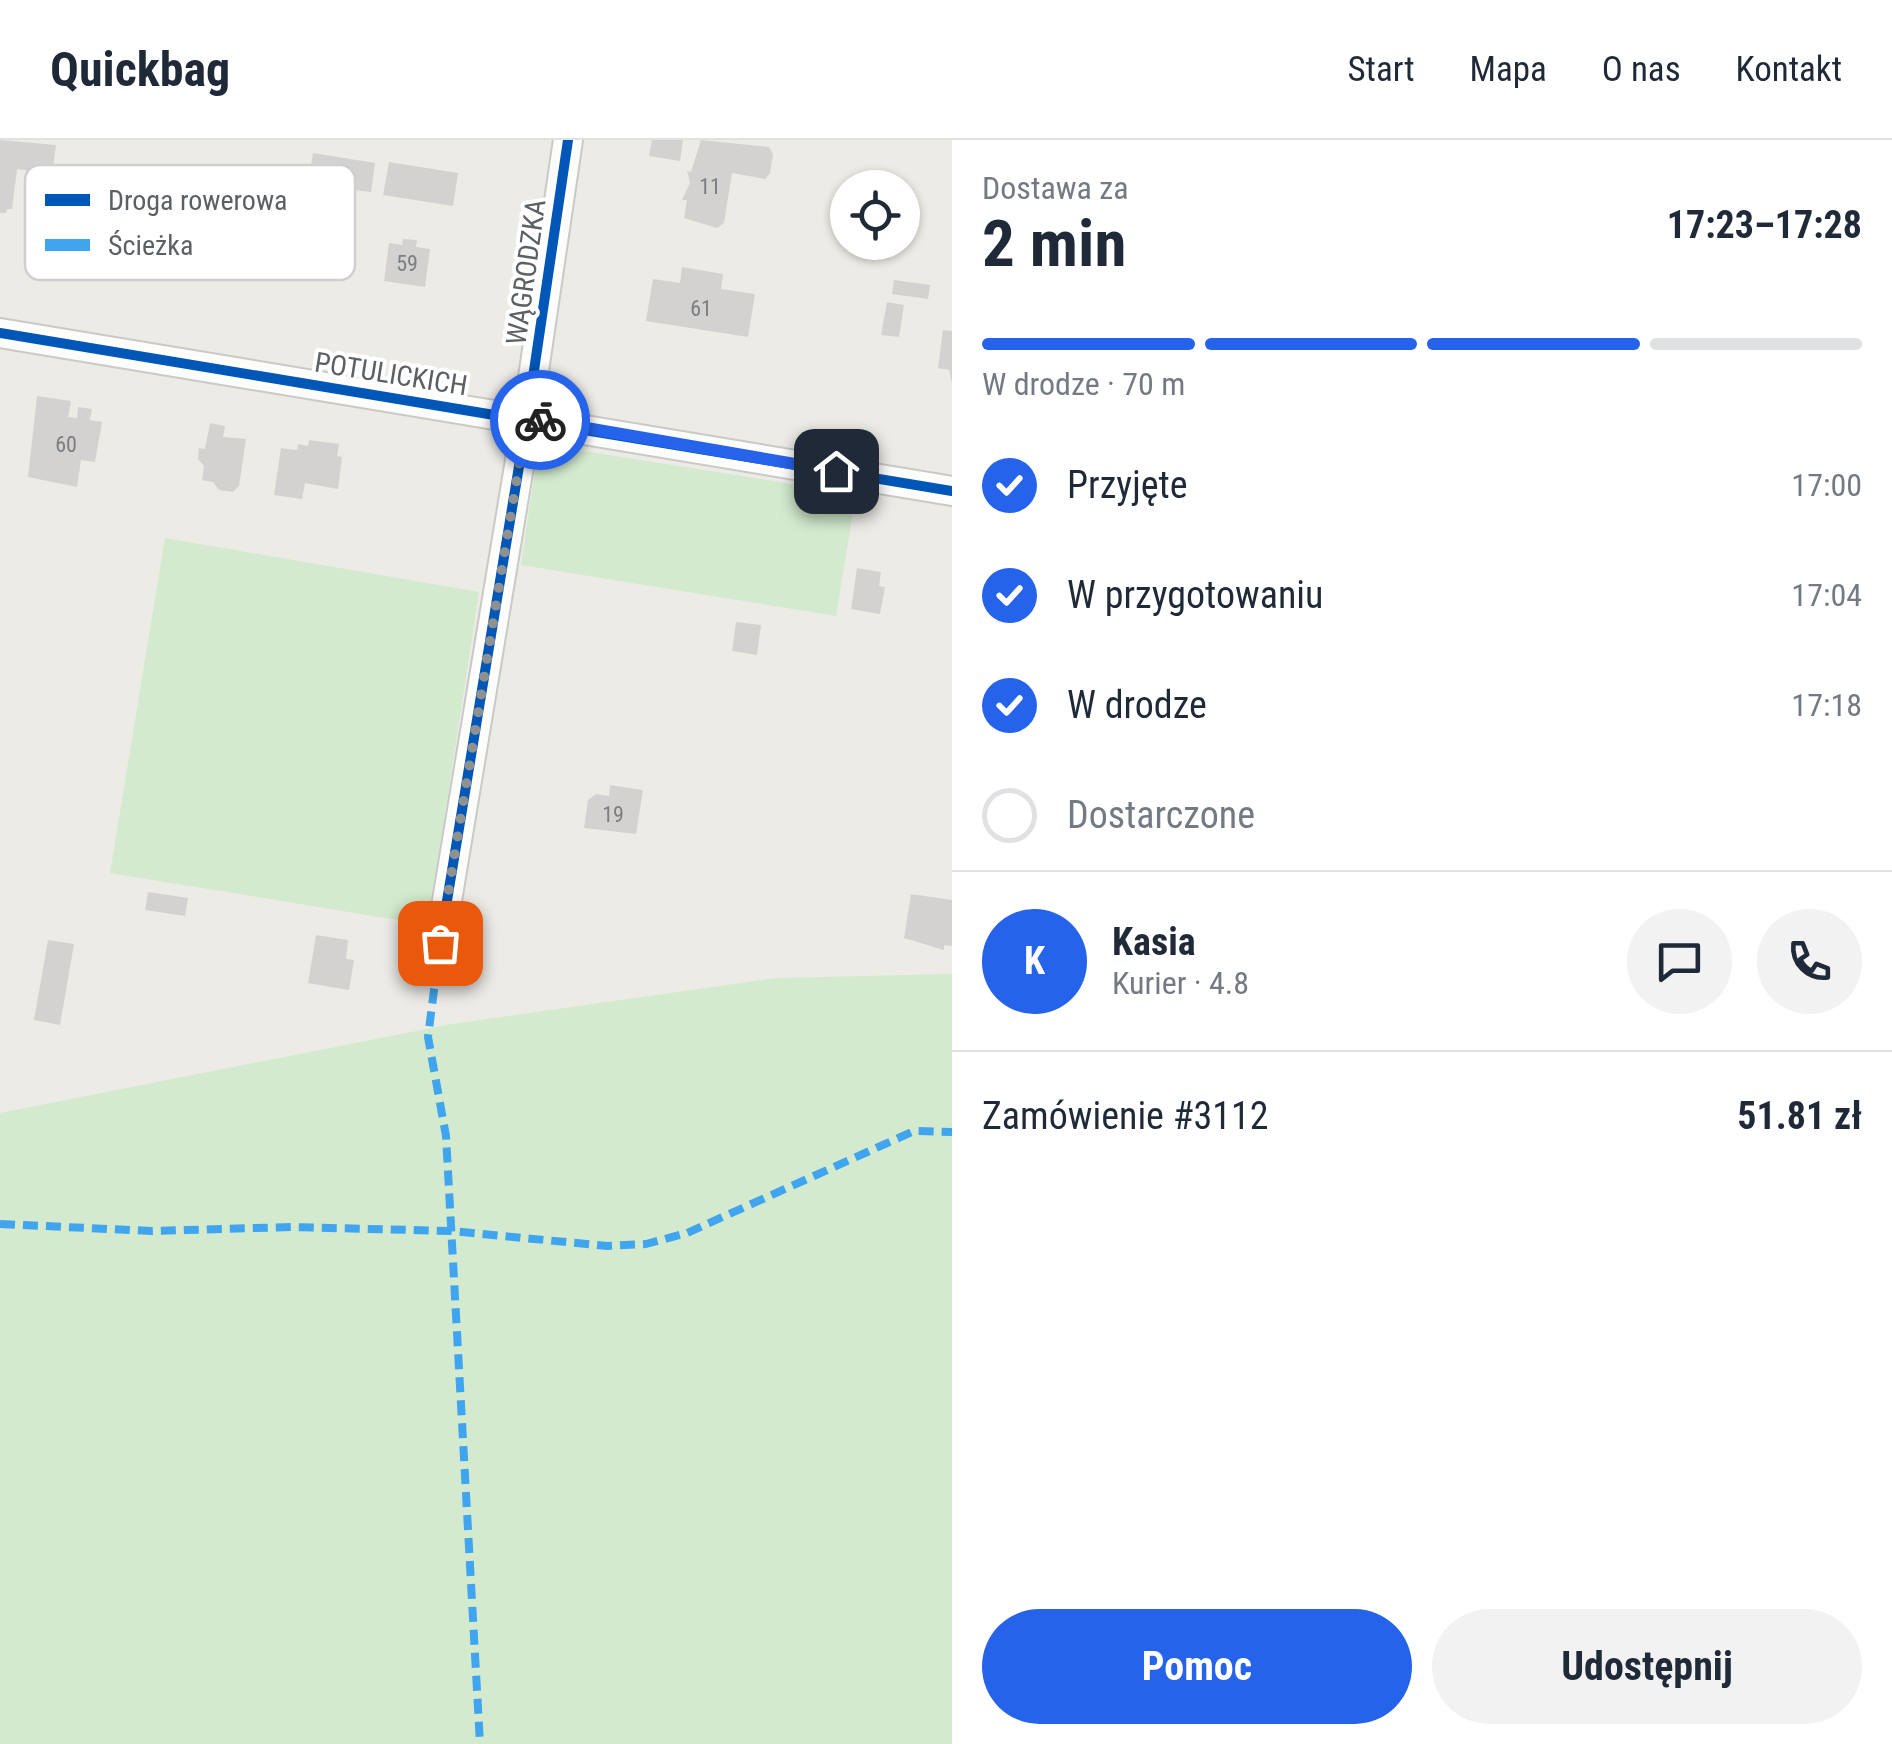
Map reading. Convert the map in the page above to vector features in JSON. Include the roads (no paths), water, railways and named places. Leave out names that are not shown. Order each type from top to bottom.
[{"type":"street","name":"WĄGRODZKA","points":[[440,943],[527,418],[568,140]]},
{"type":"street","name":"POTULICKICH","points":[[0,333],[952,491]]}]
